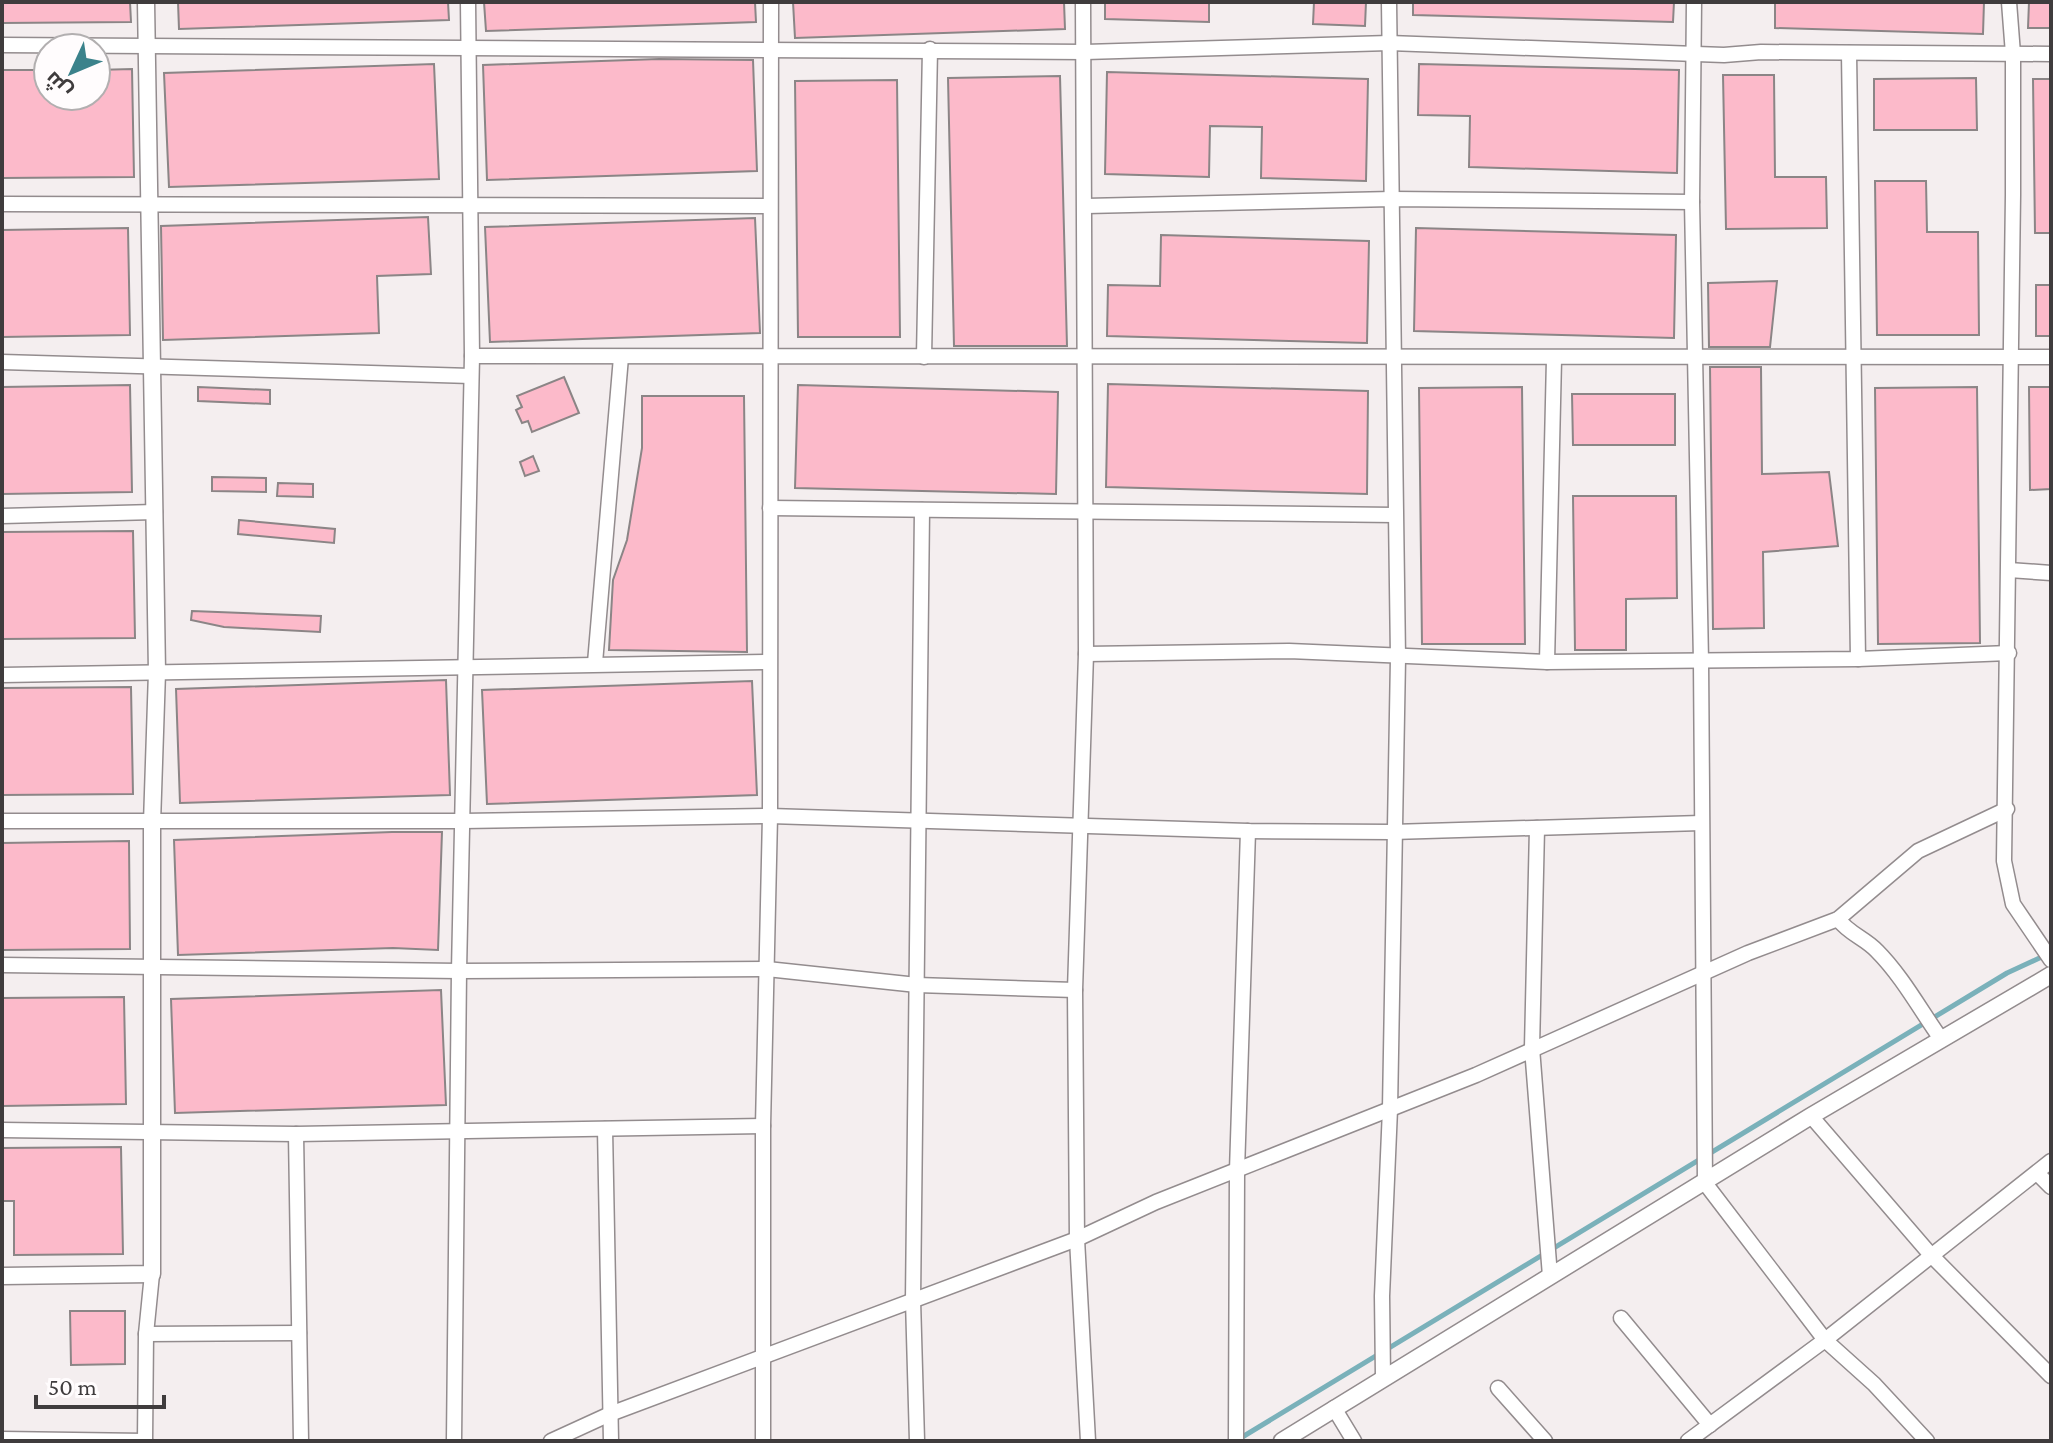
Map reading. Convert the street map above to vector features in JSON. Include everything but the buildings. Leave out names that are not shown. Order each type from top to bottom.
[{"type":"street","points":[[2,1439],[145,1441],[146,1334],[152,1274],[152,823],[157,672],[146,2]]},
{"type":"street","points":[[454,1441],[464,666],[472,356],[468,2]]},
{"type":"street","points":[[763,1441],[763,1126],[770,816],[771,2]]},
{"type":"street","points":[[1083,2],[1086,654],[1075,990],[1077,1239],[1088,1441]]},
{"type":"street","points":[[1383,1377],[1382,1296],[1390,1109],[1392,832],[1398,658],[1389,2]]},
{"type":"street","points":[[1694,2],[1692,202],[1701,661],[1701,977],[1705,1183],[1825,1340],[1874,1384],[1927,1441]]},
{"type":"street","points":[[2009,2],[2013,54],[2009,653],[2004,861],[2013,904],[2051,960]]},
{"type":"street","points":[[2,45],[1085,52],[1389,43],[1693,53],[2051,54]]},
{"type":"street","points":[[924,357],[930,49]]},
{"type":"street","points":[[1849,53],[1858,659]]},
{"type":"street","points":[[1086,206],[1392,199],[1692,202]]},
{"type":"street","points":[[2,204],[469,208],[769,206]]},
{"type":"street","points":[[472,356],[1852,360],[2051,357]]},
{"type":"street","points":[[595,663],[621,357]]},
{"type":"street","points":[[1547,662],[1554,359]]},
{"type":"street","points":[[2,362],[471,376]]},
{"type":"street","points":[[770,508],[1086,514],[1395,515]]},
{"type":"street","points":[[917,1441],[913,1300],[922,510]]},
{"type":"street","points":[[2,516],[155,512]]},
{"type":"street","points":[[2009,570],[2051,573]]},
{"type":"street","points":[[1086,654],[1289,651],[1547,662],[1858,659],[2009,653]]},
{"type":"street","points":[[2,675],[769,662]]},
{"type":"street","points":[[551,1441],[610,1414],[1077,1239],[1156,1202],[1476,1075],[1701,977],[1771,943],[1838,919],[1918,851],[2007,809]]},
{"type":"street","points":[[2,821],[463,821],[770,816],[1081,827],[1392,832],[1701,823]]},
{"type":"street","points":[[1537,828],[1532,1048],[1550,1276]]},
{"type":"street","points":[[1236,1441],[1237,1171],[1248,831]]},
{"type":"street","points":[[1838,919],[1853,935],[1868,942],[1883,957],[1941,1039]]},
{"type":"street","points":[[2,965],[459,971],[767,969],[917,985],[1075,990]]},
{"type":"street","points":[[1282,1441],[1811,1116],[2051,975]]},
{"type":"street","points":[[1811,1116],[1930,1254],[2051,1376]]},
{"type":"street","points":[[2,1130],[296,1134],[763,1126]]},
{"type":"street","points":[[605,1129],[611,1441]]},
{"type":"street","points":[[296,1134],[301,1441]]},
{"type":"street","points":[[1688,1441],[1825,1340],[2051,1161]]},
{"type":"street","points":[[2038,1174],[2051,1187]]},
{"type":"street","points":[[2,1276],[152,1274]]},
{"type":"street","points":[[1621,1318],[1710,1425]]},
{"type":"street","points":[[146,1334],[299,1333]]},
{"type":"street","points":[[1498,1388],[1545,1441]]},
{"type":"street","points":[[1334,1408],[1354,1441]]},
{"type":"waterway","points":[[1239,1439],[2007,973],[2046,955]]}]
